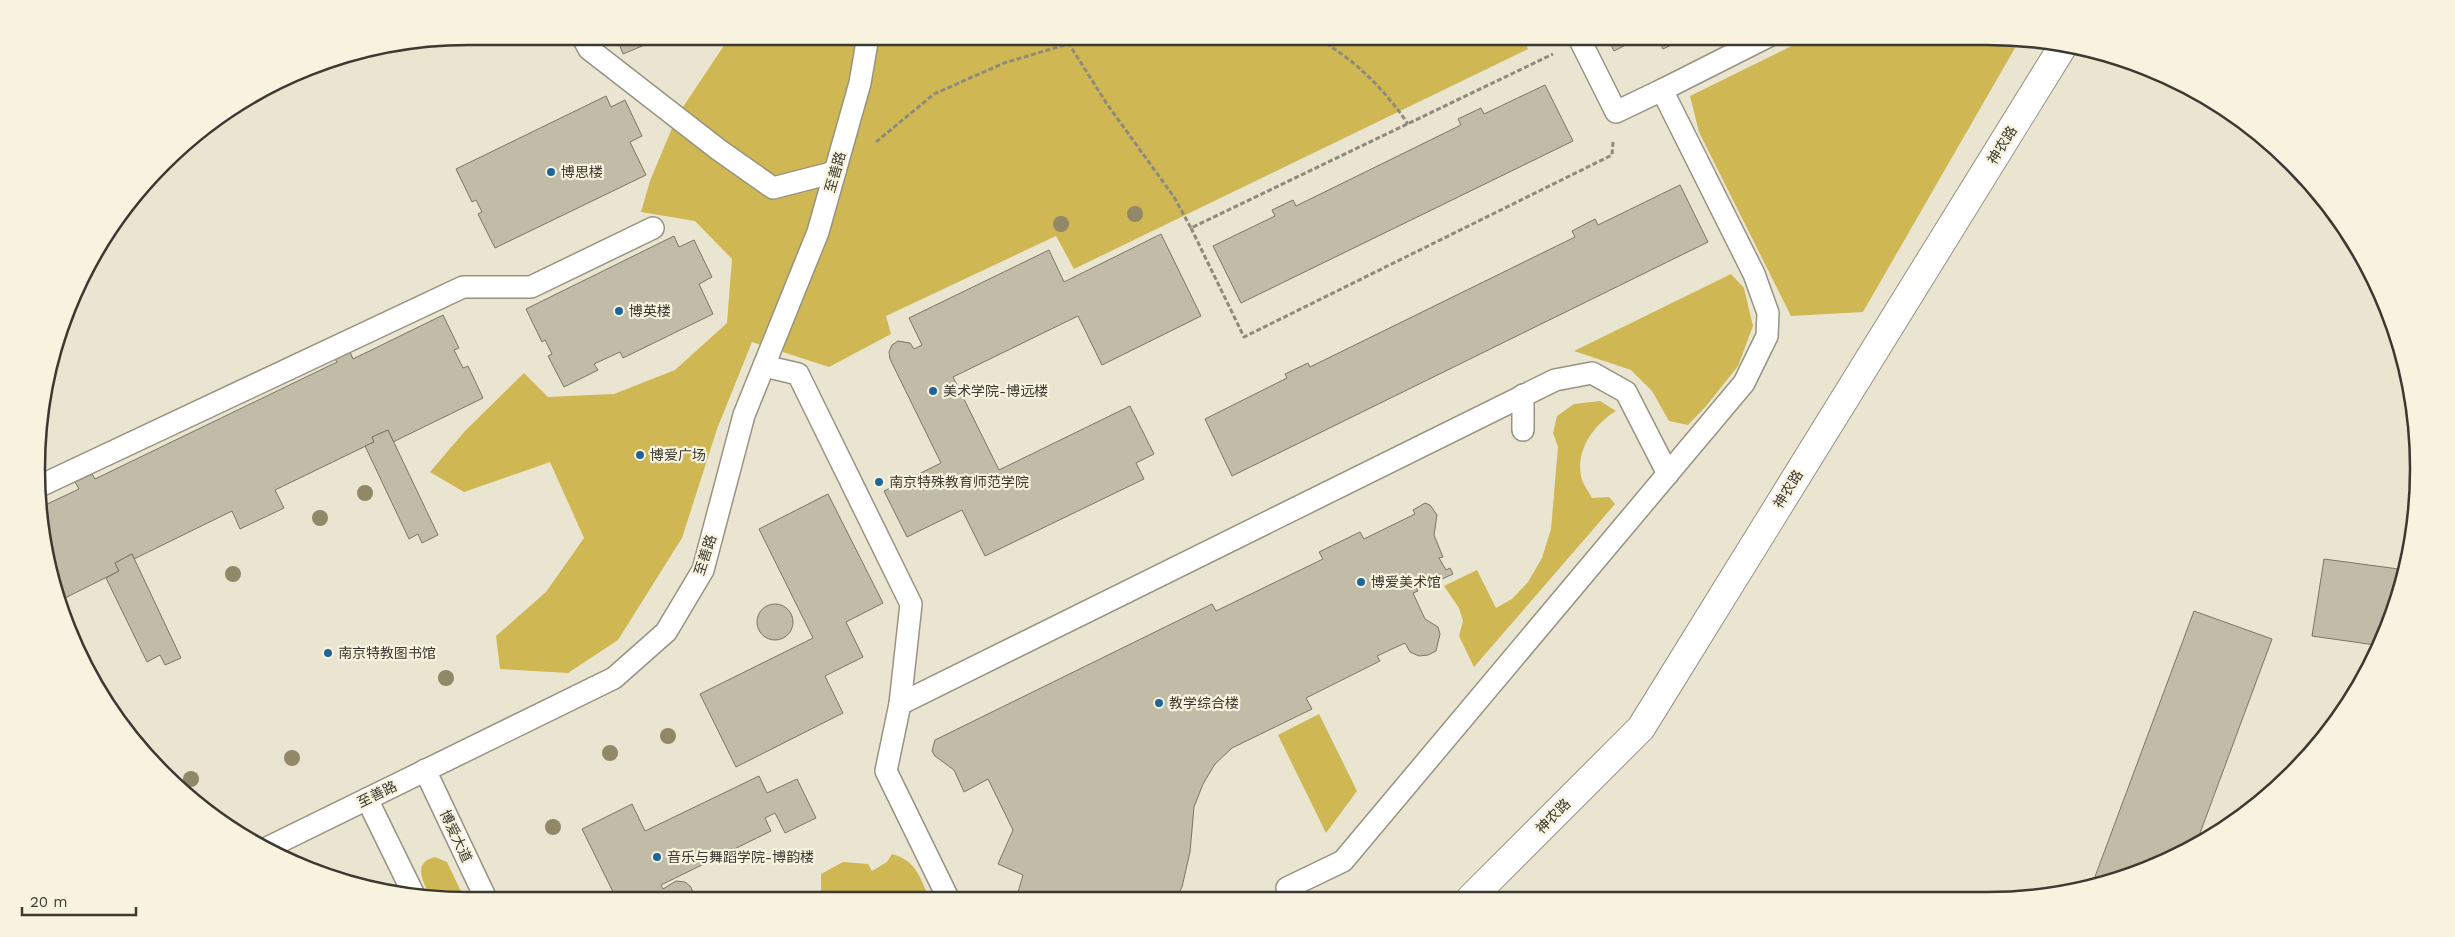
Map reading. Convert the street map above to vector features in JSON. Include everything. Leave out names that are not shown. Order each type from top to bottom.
[{"type":"street","name":"神农路","points":[[1477,892],[1641,728],[2060,52]]},
{"type":"lane","points":[[587,45],[589,49],[719,150],[773,188],[835,172]]},
{"type":"lane","name":"至善路","points":[[274,844],[614,678],[666,632],[703,570],[744,415],[818,232],[860,83],[866,45]]},
{"type":"lane","points":[[1583,45],[1616,112],[1751,45]]},
{"type":"lane","points":[[1290,892],[1343,861],[1744,383],[1767,336],[1768,313],[1754,274],[1662,90]]},
{"type":"lane","points":[[46,483],[463,287],[531,287],[653,228]]},
{"type":"lane","points":[[764,366],[798,374],[911,604],[900,704],[886,772],[945,892]]},
{"type":"lane","points":[[900,704],[1554,380],[1592,373],[1626,392],[1668,474]]},
{"type":"lane","points":[[1523,395],[1523,430]]},
{"type":"lane","name":"博爱大道","points":[[425,770],[483,892]]},
{"type":"lane","points":[[367,799],[410,888]]},
{"type":"path","points":[[835,172],[900,123],[934,94],[1004,63],[1065,45]]},
{"type":"path","points":[[1069,45],[1107,104],[1174,197],[1244,337],[1612,155],[1616,112]]},
{"type":"path","points":[[1326,45],[1366,72],[1393,102],[1408,124]]},
{"type":"path","points":[[1191,228],[1408,124],[1566,45]]},
{"type":"shaded area","points":[[724,45],[1526,45],[1528,49],[1074,269],[1056,236],[886,316],[891,334],[829,367],[752,342],[717,429],[682,538],[618,640],[568,673],[500,669],[496,636],[546,592],[584,538],[550,462],[464,492],[430,472],[465,431],[524,373],[548,397],[614,394],[675,370],[727,323],[732,259],[695,221],[641,212],[650,181],[677,116]]},
{"type":"shaded area","points":[[1794,45],[2016,46],[1863,312],[1791,316],[1699,132],[1690,96]]},
{"type":"shaded area","points":[[1731,274],[1744,288],[1753,326],[1738,366],[1707,405],[1688,425],[1669,421],[1652,391],[1631,370],[1574,351]]},
{"type":"shaded area","points":[[1600,401],[1616,411],[1600,424],[1587,440],[1583,450],[1580,470],[1582,480],[1592,498],[1609,497],[1615,504],[1474,667],[1459,636],[1463,621],[1459,608],[1444,586],[1477,570],[1496,608],[1512,599],[1528,582],[1542,558],[1551,529],[1558,447],[1553,433],[1557,416],[1574,404]]},
{"type":"shaded area","points":[[1319,714],[1357,791],[1326,833],[1278,735]]},
{"type":"shaded area","points":[[892,854],[907,861],[917,871],[926,892],[821,892],[821,874],[843,862],[868,864],[872,871],[887,862]]},
{"type":"shaded area","points":[[435,857],[447,862],[461,892],[427,889],[422,879],[421,868],[428,860]]},
{"type":"building","points":[[620,45],[644,45],[623,54]]},
{"type":"building","points":[[1611,45],[1626,45],[1614,51]]},
{"type":"building","points":[[1661,45],[1671,45],[1663,49]]},
{"type":"building","points":[[1545,85],[1573,141],[1241,303],[1213,246],[1275,216],[1272,210],[1293,200],[1296,206],[1461,125],[1458,119],[1481,108],[1484,114]]},
{"type":"building","name":"博思楼","points":[[606,96],[611,107],[625,100],[642,136],[630,142],[646,175],[495,248],[478,214],[482,212],[476,200],[472,202],[456,169]]},
{"type":"building","points":[[1680,185],[1708,242],[1232,476],[1205,419],[1287,378],[1285,374],[1308,363],[1310,367],[1575,237],[1572,231],[1595,219],[1598,225]]},
{"type":"building","name":"美术学院-博远楼","points":[[1161,234],[1201,316],[1102,365],[1078,316],[953,377],[999,470],[1130,406],[1154,454],[1136,463],[1144,479],[985,556],[962,510],[907,537],[884,491],[941,463],[890,359],[889,352],[892,345],[898,341],[910,343],[914,349],[922,345],[909,318],[1049,250],[1064,282]]},
{"type":"building","name":"博英楼","points":[[674,236],[679,247],[694,240],[712,277],[699,284],[713,314],[623,358],[620,352],[594,364],[598,370],[564,387],[548,356],[552,354],[545,340],[542,342],[526,309]]},
{"type":"building","points":[[443,315],[459,348],[454,350],[463,368],[468,366],[483,398],[393,442],[388,430],[372,437],[374,442],[275,490],[284,508],[240,529],[232,511],[134,559],[132,554],[115,563],[119,571],[65,598],[53,551],[47,504],[79,489],[75,482],[92,474],[95,479],[337,362],[335,359],[350,352],[353,359]]},
{"type":"building","points":[[388,430],[438,535],[422,543],[418,534],[409,539],[365,446],[374,442],[372,437]]},
{"type":"building","points":[[828,494],[883,603],[846,622],[863,657],[825,676],[843,713],[736,767],[700,694],[813,638],[759,529]]},
{"type":"building","name":"教学综合楼","points":[[1425,503],[1430,505],[1437,515],[1434,535],[1443,557],[1439,558],[1446,570],[1450,568],[1453,574],[1442,579],[1439,574],[1415,585],[1418,591],[1413,593],[1425,619],[1438,627],[1440,634],[1436,651],[1428,655],[1419,656],[1410,652],[1405,643],[1377,656],[1380,661],[1306,698],[1312,709],[1232,748],[1215,764],[1203,784],[1194,807],[1190,852],[1180,892],[1018,892],[1023,875],[998,864],[1013,830],[988,779],[964,792],[954,770],[935,756],[932,751],[935,740],[1212,604],[1216,611],[1323,559],[1319,552],[1360,532],[1364,539],[1415,514],[1413,510]]},
{"type":"building","points":[[132,554],[181,658],[165,665],[160,655],[147,662],[106,578],[119,571],[115,563]]},
{"type":"building","points":[[2324,559],[2398,569],[2388,605],[2372,645],[2312,636]]},
{"type":"building","points":[[775,604],[782,605],[788,609],[792,615],[792,629],[788,635],[782,639],[775,640],[768,639],[762,635],[758,629],[757,622],[758,615],[762,609],[768,605]]},
{"type":"building","points":[[2194,611],[2272,639],[2200,834],[2149,860],[2094,878]]},
{"type":"building","name":"音乐与舞蹈学院-博韵楼","points":[[759,776],[767,793],[797,779],[816,818],[785,833],[775,813],[765,818],[771,831],[661,885],[663,889],[676,881],[685,882],[691,887],[693,892],[613,892],[582,829],[632,804],[645,831]]},
{"type":"place","name":"博思楼","points":[[551,172]]},
{"type":"place","name":"博英楼","points":[[619,311]]},
{"type":"place","name":"美术学院-博远楼","points":[[933,391]]},
{"type":"place","name":"博爱广场","points":[[640,455]]},
{"type":"place","name":"南京特殊教育师范学院","points":[[879,482]]},
{"type":"place","name":"博爱美术馆","points":[[1361,582]]},
{"type":"place","name":"南京特教图书馆","points":[[328,653]]},
{"type":"place","name":"教学综合楼","points":[[1159,703]]},
{"type":"place","name":"音乐与舞蹈学院-博韵楼","points":[[657,857]]}]
